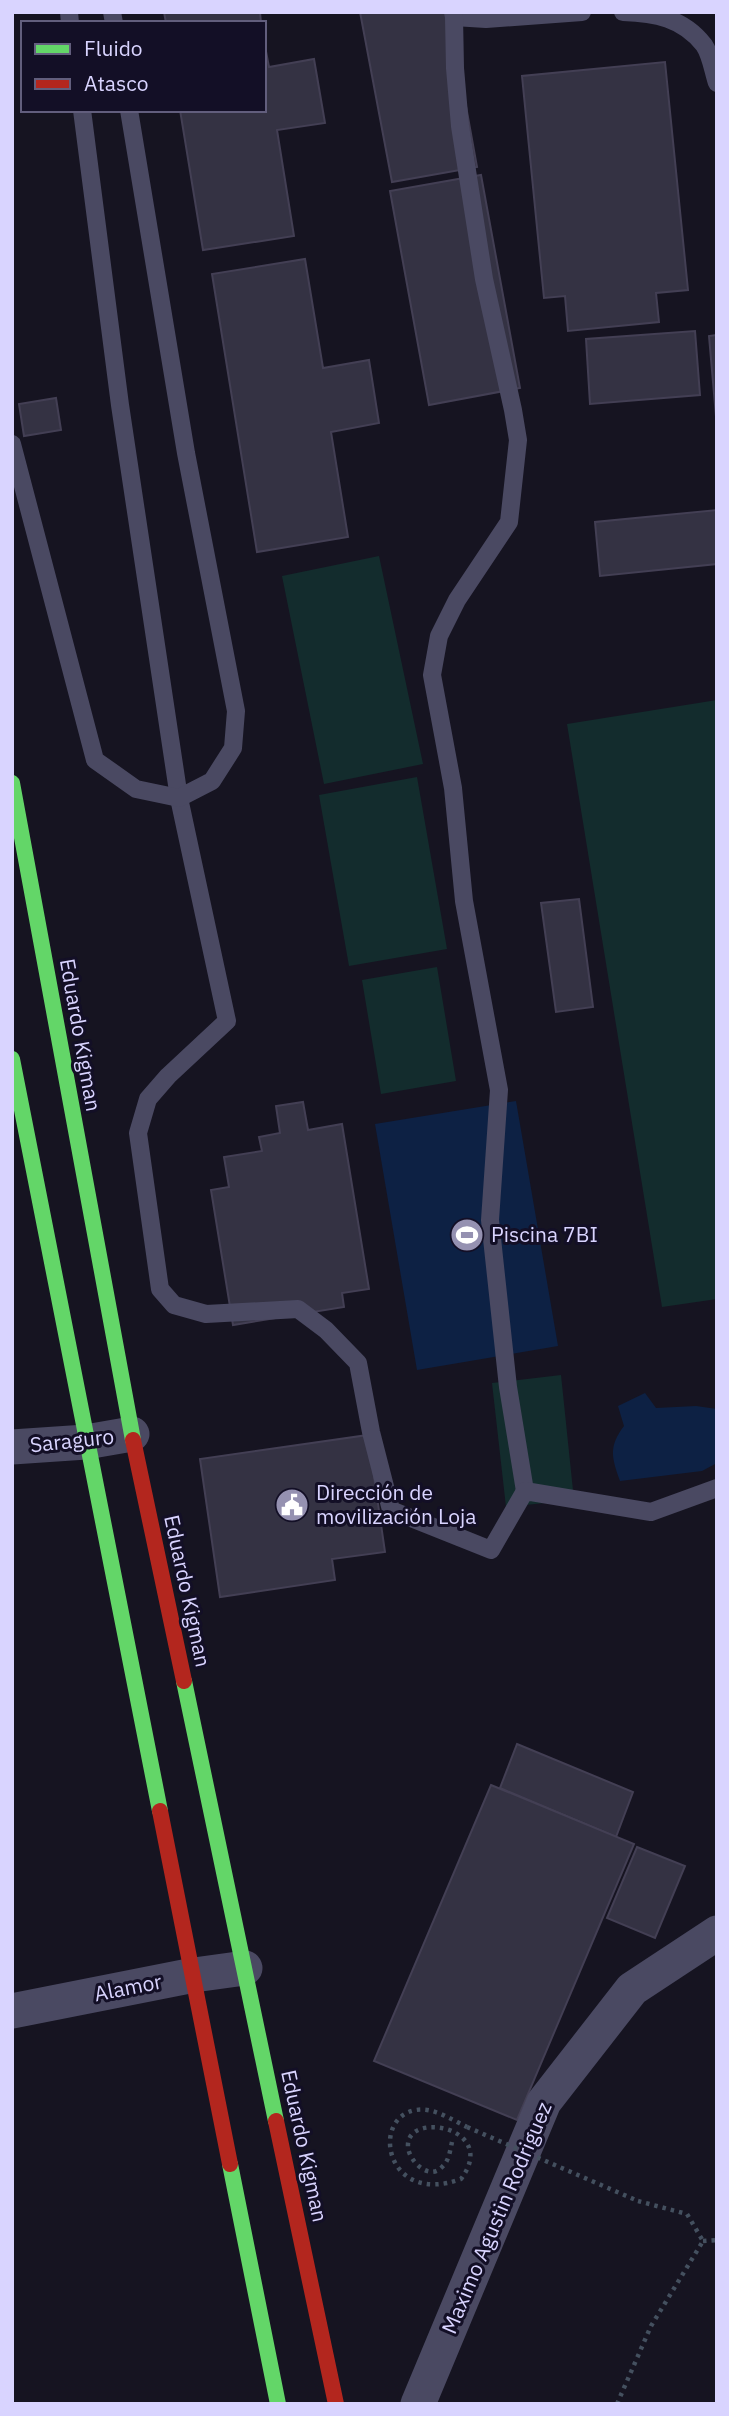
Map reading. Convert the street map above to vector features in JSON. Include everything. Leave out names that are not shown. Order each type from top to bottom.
[{"type":"street","name":"Eduardo Kigman","points":[[12,783],[132,1434],[336,2404]]},
{"type":"street","points":[[12,1059],[278,2404]]},
{"type":"street","name":"Saraguro","points":[[12,1447],[132,1434]]},
{"type":"street","name":"Maximo Agustin Rodriguez","points":[[418,2404],[544,2102],[632,1989],[717,1933]]},
{"type":"street","name":"Alamor","points":[[12,2011],[194,1975],[245,1968]]},
{"type":"lane","points":[[82,112],[120,405],[179,799],[227,1021],[168,1076],[148,1099],[138,1133],[160,1289],[174,1305],[206,1314],[298,1309],[326,1330],[358,1363],[371,1432],[391,1510],[491,1550],[526,1491],[508,1388],[490,1220],[499,1090],[464,901],[453,788],[432,676],[439,636],[451,612],[509,522],[517,440],[513,410],[484,279],[462,138],[455,68],[454,15],[486,19],[582,12]]},
{"type":"lane","points":[[623,12],[656,13],[688,29],[705,47],[717,83]]},
{"type":"lane","points":[[12,444],[95,760],[136,789],[179,799],[212,781],[233,748],[236,711],[186,453],[129,112]]},
{"type":"lane","points":[[526,1491],[651,1512],[717,1488]]},
{"type":"path","points":[[452,2142],[445,2165],[432,2171],[424,2170],[415,2163],[408,2146],[410,2137],[416,2131],[440,2126],[460,2136],[467,2145],[471,2156],[469,2169],[461,2179],[436,2185],[419,2182],[404,2175],[393,2162],[389,2147],[391,2134],[403,2116],[416,2110],[435,2112],[638,2201],[687,2214],[703,2241]]},
{"type":"path","points":[[703,2241],[717,2240]]},
{"type":"path","points":[[617,2404],[651,2326],[703,2241]]},
{"type":"green space","points":[[379,556],[423,764],[324,784],[282,576]]},
{"type":"green space","points":[[717,700],[717,1299],[662,1307],[567,724]]},
{"type":"green space","points":[[417,777],[447,949],[349,966],[319,795]]},
{"type":"green space","points":[[437,967],[456,1081],[381,1094],[362,980]]},
{"type":"green space","points":[[561,1375],[574,1500],[506,1507],[492,1383]]},
{"type":"water","name":"Piscina 7BI","points":[[516,1101],[558,1346],[417,1370],[375,1124]]},
{"type":"water","points":[[645,1393],[656,1408],[696,1406],[717,1409],[717,1463],[702,1471],[620,1481],[613,1453],[616,1440],[624,1426],[618,1406]]},
{"type":"building","points":[[164,12],[260,12],[261,21],[166,21]]},
{"type":"building","points":[[360,12],[449,12],[477,167],[392,182]]},
{"type":"building","points":[[266,51],[269,67],[314,59],[325,123],[277,130],[294,236],[203,250],[180,112],[266,112]]},
{"type":"building","points":[[665,62],[688,290],[656,293],[659,322],[568,331],[565,296],[544,298],[522,76]]},
{"type":"building","points":[[481,175],[520,388],[429,405],[390,191]]},
{"type":"building","points":[[305,259],[323,368],[369,360],[379,423],[331,432],[348,537],[257,552],[212,274]]},
{"type":"building","points":[[695,331],[700,395],[590,404],[586,339]]},
{"type":"building","points":[[717,335],[717,428],[709,336]]},
{"type":"building","points":[[56,398],[61,430],[24,436],[19,404]]},
{"type":"building","points":[[717,510],[717,564],[600,576],[595,522]]},
{"type":"building","points":[[579,899],[593,1007],[556,1012],[541,903]]},
{"type":"building","points":[[303,1102],[308,1130],[342,1124],[369,1289],[342,1293],[344,1307],[233,1325],[211,1190],[229,1187],[224,1157],[262,1151],[259,1137],[280,1133],[276,1106]]},
{"type":"building","name":"Dirección de movilización Loja","points":[[368,1435],[385,1552],[332,1559],[335,1580],[220,1597],[200,1459]]},
{"type":"building","points":[[517,1744],[633,1792],[616,1837],[500,1788]]},
{"type":"building","points":[[491,1785],[634,1844],[517,2120],[374,2061]]},
{"type":"building","points":[[637,1847],[685,1866],[655,1938],[607,1918]]},
{"type":"traffic: fast","points":[[12,783],[133,1440]]},
{"type":"traffic: fast","points":[[12,1059],[160,1811]]},
{"type":"traffic: fast","points":[[184,1681],[276,2121]]},
{"type":"traffic: fast","points":[[230,2164],[278,2404]]},
{"type":"traffic: jam","points":[[133,1440],[184,1681]]},
{"type":"traffic: jam","points":[[160,1811],[230,2164]]},
{"type":"traffic: jam","points":[[276,2121],[336,2404]]},
{"type":"place","name":"Piscina 7BI","points":[[467,1235]]},
{"type":"place","name":"Dirección de movilización Loja","points":[[292,1505]]}]
